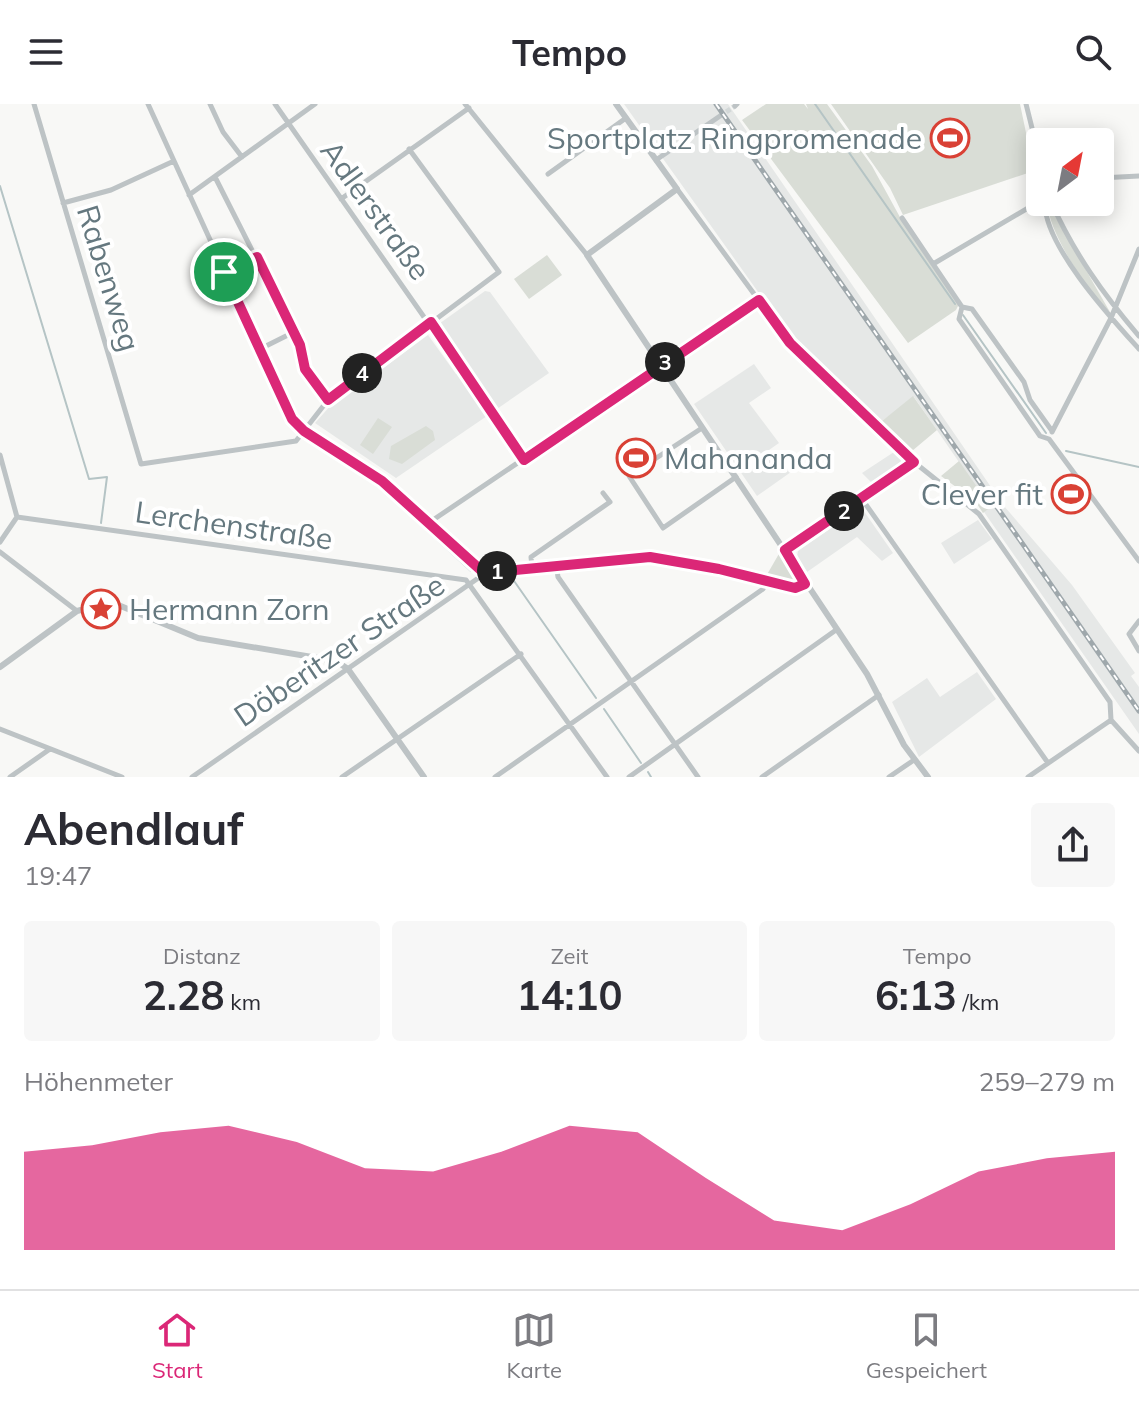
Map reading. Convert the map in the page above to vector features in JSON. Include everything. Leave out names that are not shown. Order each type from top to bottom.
[{"type":"street","name":"Rabenweg","points":[[34,104],[141,464],[296,441],[304,431]]},
{"type":"street","points":[[148,104],[289,414],[304,431],[382,481],[484,573]]},
{"type":"street","points":[[210,104],[223,132],[242,157]]},
{"type":"street","name":"Adlerstraße","points":[[275,104],[431,322],[524,460]]},
{"type":"street","points":[[189,195],[315,104]]},
{"type":"street","points":[[616,104],[790,343],[914,462],[969,502],[979,514],[1110,702],[1111,720],[1139,751]]},
{"type":"street","points":[[1026,104],[1032,128]]},
{"type":"street","points":[[341,199],[467,106],[587,255],[880,695],[914,760],[928,777]]},
{"type":"street","points":[[656,160],[720,116]]},
{"type":"street","points":[[548,174],[626,118]]},
{"type":"street","points":[[304,431],[328,400],[499,272],[409,149]]},
{"type":"street","points":[[63,203],[111,190],[174,161]]},
{"type":"street","points":[[1114,177],[1139,176]]},
{"type":"street","points":[[215,177],[300,345],[305,369],[328,400]]},
{"type":"street","points":[[587,255],[677,189]]},
{"type":"street","points":[[936,263],[1026,213]]},
{"type":"street","points":[[1047,216],[1074,268],[1111,318],[1139,349]]},
{"type":"street","points":[[1054,216],[1080,260],[1139,336]]},
{"type":"street","points":[[902,218],[936,263],[962,307],[959,319],[1040,436],[1049,439],[1139,561]]},
{"type":"street","points":[[1049,439],[1116,308],[1139,249]]},
{"type":"street","points":[[224,272],[257,257]]},
{"type":"street","points":[[430,522],[759,300]]},
{"type":"street","points":[[962,307],[972,309],[1024,382],[1030,400],[1052,431]]},
{"type":"street","points":[[260,349],[292,333]]},
{"type":"street","points":[[702,428],[629,476],[663,528],[736,477]]},
{"type":"street","points":[[0,455],[17,517],[0,542]]},
{"type":"street","points":[[785,550],[914,462]]},
{"type":"street","points":[[532,567],[531,557],[610,502],[603,493]]},
{"type":"street","points":[[862,499],[1048,763]]},
{"type":"street","name":"Lerchenstraße","points":[[17,517],[466,580],[471,586]]},
{"type":"street","points":[[0,552],[77,611]]},
{"type":"street","name":"Döberitzer Straße","points":[[192,777],[471,586],[484,573],[556,564],[660,557],[789,589],[805,584]]},
{"type":"street","points":[[556,564],[558,577],[698,777]]},
{"type":"street","points":[[495,777],[763,589],[766,582]]},
{"type":"street","points":[[471,586],[607,777]]},
{"type":"street","points":[[0,667],[77,611],[111,602],[198,638],[336,661],[348,669],[424,777]]},
{"type":"street","points":[[1139,621],[1129,634],[1139,651]]},
{"type":"street","points":[[629,777],[836,630]]},
{"type":"street","points":[[342,777],[521,654]]},
{"type":"street","points":[[762,777],[880,695]]},
{"type":"street","points":[[1028,777],[1111,720]]},
{"type":"street","points":[[0,729],[122,777]]},
{"type":"street","points":[[10,777],[50,749]]},
{"type":"street","points":[[889,777],[914,760]]},
{"type":"shaded area","points":[[624,104],[728,104],[1004,506],[1072,585],[1135,673],[1131,676],[1139,687],[1139,734],[984,512],[990,507],[914,397],[882,421],[791,338]]},
{"type":"shaded area","points":[[766,104],[804,104],[808,109],[806,104],[827,104],[872,166],[901,219],[959,304],[956,310],[908,343],[742,120]]},
{"type":"shaded area","name":"Sportplatz Ringpromenade","points":[[831,104],[1020,104],[1026,133],[1026,174],[903,215],[890,188]]},
{"type":"shaded area","points":[[1050,216],[1055,216],[1110,312],[1092,293]]},
{"type":"shaded area","points":[[547,255],[562,275],[529,299],[514,279]]},
{"type":"shaded area","points":[[485,291],[490,292],[549,373],[494,411],[436,326]]},
{"type":"shaded area","points":[[428,335],[456,374],[460,373],[487,416],[396,478],[315,423],[340,395],[344,397]]},
{"type":"shaded area","points":[[754,364],[771,388],[749,403],[779,443],[769,450],[791,472],[757,496],[694,404]]},
{"type":"shaded area","points":[[913,396],[937,430],[912,451],[882,421]]},
{"type":"shaded area","points":[[378,418],[392,427],[373,454],[360,445]]},
{"type":"shaded area","points":[[426,426],[433,431],[435,440],[402,464],[389,459],[391,446]]},
{"type":"shaded area","points":[[894,452],[905,463],[873,484],[862,473]]},
{"type":"shaded area","points":[[959,461],[991,507],[983,513],[975,501],[941,476]]},
{"type":"shaded area","points":[[861,507],[893,553],[882,561],[857,537],[807,572],[797,557],[798,551]]},
{"type":"shaded area","points":[[978,520],[992,539],[954,564],[941,543]]},
{"type":"shaded area","points":[[780,552],[795,579],[788,585],[765,578]]},
{"type":"shaded area","points":[[977,672],[996,699],[919,757],[892,702],[927,678],[940,697]]},
{"type":"waterway","points":[[815,104],[955,304]]},
{"type":"waterway","points":[[0,186],[89,479],[107,477],[101,523]]},
{"type":"waterway","points":[[963,315],[1046,433]]},
{"type":"waterway","points":[[316,446],[381,488],[471,571]]},
{"type":"waterway","points":[[1066,451],[1139,467]]},
{"type":"waterway","points":[[512,578],[596,698]]},
{"type":"waterway","points":[[604,709],[641,763]]},
{"type":"waterway","points":[[648,772],[651,777]]},
{"type":"tunnel","points":[[720,116],[735,106]]},
{"type":"railway","points":[[716,104],[1139,711]]},
{"type":"place","name":"Sportplatz Ringpromenade","points":[[950,138]]},
{"type":"place","name":"Mahananda","points":[[636,458]]},
{"type":"place","name":"Clever fit","points":[[1071,494]]},
{"type":"place","name":"Hermann Zorn","points":[[101,609]]},
{"type":"route","points":[[257,257],[300,345],[305,369],[328,400],[431,322],[524,460],[759,300],[790,343],[914,462],[785,550],[805,584],[795,588],[784,588],[669,558],[634,556],[484,573],[382,481],[304,431],[294,421],[224,272],[257,257]]}]
